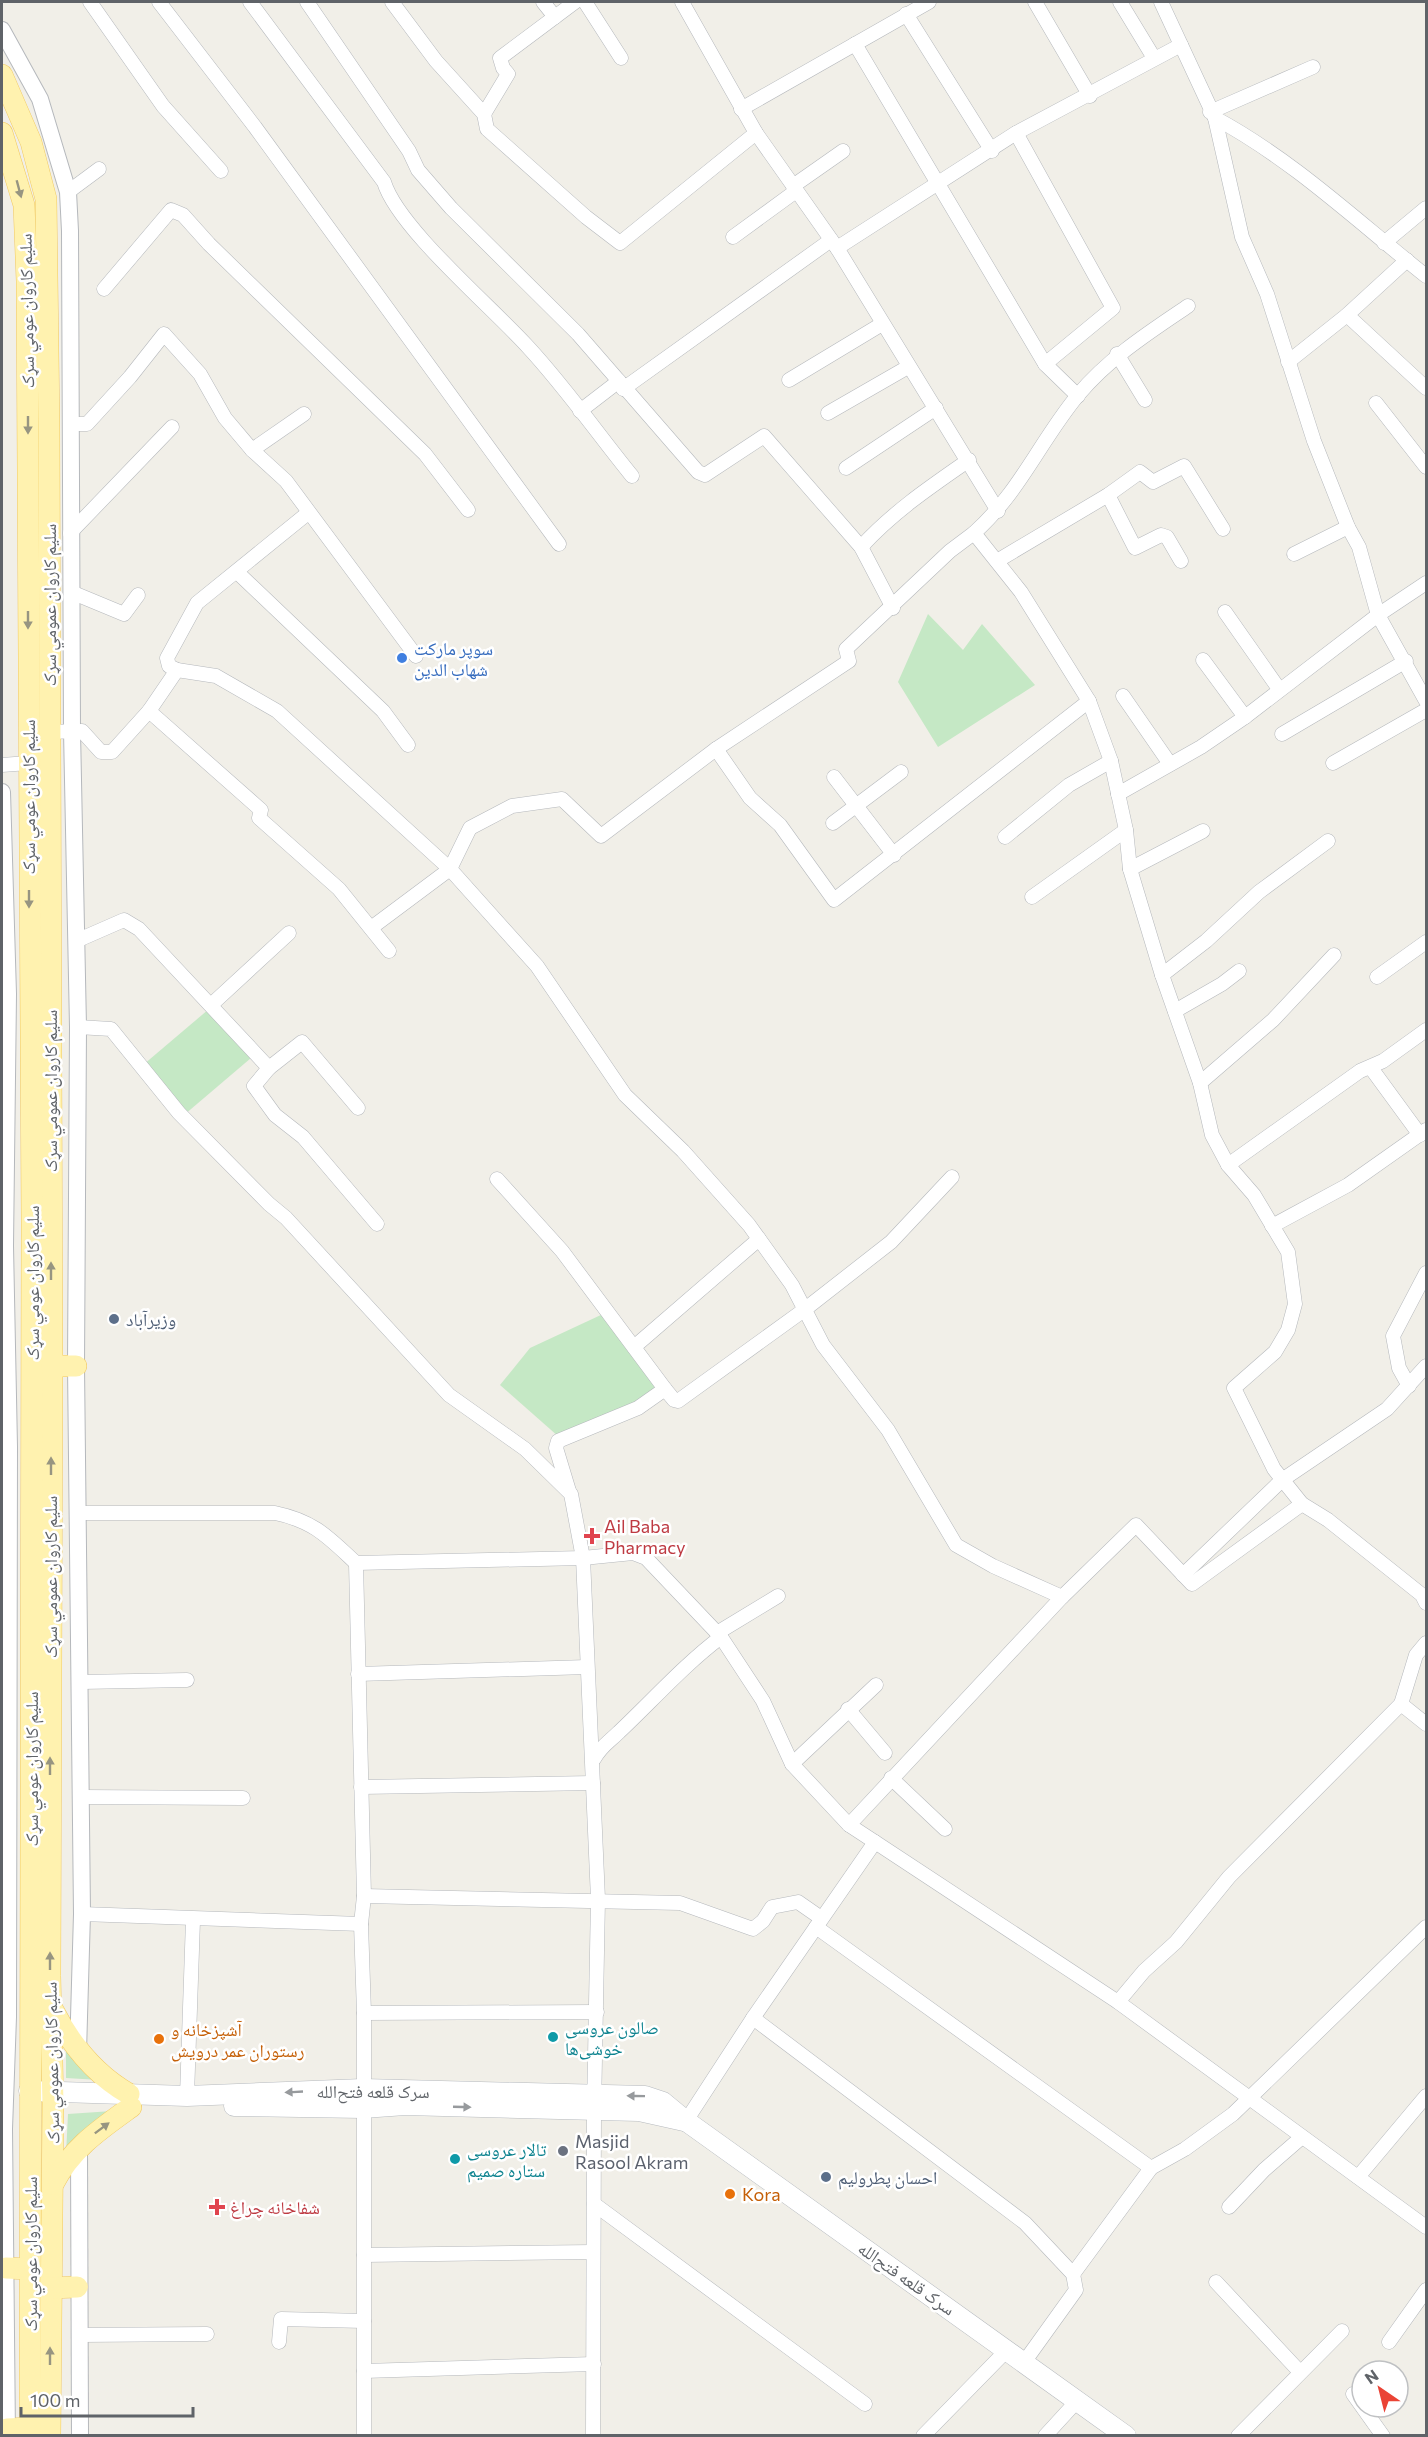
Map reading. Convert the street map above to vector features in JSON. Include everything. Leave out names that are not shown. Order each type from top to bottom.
[{"type":"main road","name":"سلیم کاروان عمومي سړک","points":[[2,75],[31,142],[46,199],[49,426],[48,732],[41,1223],[52,1366],[51,2006],[53,2098],[49,2288],[37,2433]]},
{"type":"main road","name":"سلیم کاروان عومي سړک","points":[[2,133],[24,205],[27,270],[28,763],[41,1223],[31,1567],[29,2098],[30,2269],[37,2433]]},
{"type":"main road","points":[[52,1366],[76,1366]]},
{"type":"main road","points":[[51,2006],[78,2052],[130,2100],[65,2162],[52,2187]]},
{"type":"main road","name":"سرک قلعه فتح‌الله","points":[[130,2100],[187,2096],[594,2102],[645,2096],[663,2102],[686,2121],[1126,2436]]},
{"type":"main road","name":"سرک قلعه فتح‌الله","points":[[29,2098],[130,2100],[363,2098]]},
{"type":"main road","points":[[6,2268],[30,2269]]},
{"type":"main road","points":[[49,2288],[77,2287]]},
{"type":"main road","points":[[7,2432],[37,2433]]},
{"type":"street","points":[[90,2],[163,106],[221,171]]},
{"type":"street","points":[[159,2],[255,128],[559,544]]},
{"type":"street","points":[[250,2],[384,182],[388,196],[415,230],[528,347],[571,396],[580,411],[632,476]]},
{"type":"street","points":[[307,2],[409,151],[418,170],[451,208],[578,334],[698,472],[705,475],[764,436],[861,547],[893,608]]},
{"type":"street","points":[[392,2],[436,61],[484,114],[487,129],[586,218],[620,243],[756,134]]},
{"type":"street","points":[[543,2],[555,17]]},
{"type":"street","points":[[484,114],[508,74],[500,58],[575,2]]},
{"type":"street","points":[[585,2],[621,58]]},
{"type":"street","points":[[682,2],[756,134],[834,244],[908,367],[969,460],[998,511]]},
{"type":"street","points":[[741,109],[930,2]]},
{"type":"street","points":[[1035,2],[1090,96]]},
{"type":"street","points":[[1120,2],[1154,58]]},
{"type":"street","points":[[1161,2],[1212,115],[1242,237],[1267,294],[1314,441],[1348,527],[1359,547],[1378,615],[1406,661],[1426,701]]},
{"type":"street","points":[[906,14],[992,151]]},
{"type":"street","points":[[2,30],[40,99],[68,192],[72,731],[78,1028],[76,1366],[82,1914],[78,2052]]},
{"type":"street","points":[[855,44],[1045,364],[1077,396]]},
{"type":"street","points":[[580,411],[834,244],[992,151],[1016,133],[1090,96],[1154,58],[1181,45]]},
{"type":"street","points":[[1212,115],[1313,68]]},
{"type":"street","points":[[1212,115],[1257,141],[1306,177],[1426,276]]},
{"type":"street","points":[[1016,133],[1113,308],[1045,364]]},
{"type":"street","points":[[733,237],[843,151]]},
{"type":"street","points":[[68,192],[99,169]]},
{"type":"street","points":[[1384,243],[1426,208]]},
{"type":"street","points":[[104,289],[171,210],[183,214],[209,244],[425,454],[468,510]]},
{"type":"street","points":[[1288,362],[1347,315],[1407,260]]},
{"type":"street","points":[[371,928],[450,869],[470,828],[512,806],[562,799],[601,836],[716,748],[849,661],[846,649],[893,608],[950,551],[998,511],[1077,396],[1117,354],[1188,306]]},
{"type":"street","points":[[1347,315],[1426,388]]},
{"type":"street","points":[[789,380],[882,324]]},
{"type":"street","points":[[70,424],[87,424],[130,377],[164,334],[200,374],[225,418],[252,450],[286,481],[416,656]]},
{"type":"street","points":[[1117,354],[1145,400]]},
{"type":"street","points":[[828,412],[908,367]]},
{"type":"street","points":[[1376,403],[1426,467]]},
{"type":"street","points":[[846,468],[936,408]]},
{"type":"street","points":[[252,450],[304,414]]},
{"type":"street","points":[[70,533],[172,427]]},
{"type":"street","points":[[861,547],[880,526],[916,496],[969,460]]},
{"type":"street","points":[[997,561],[1108,495],[1140,472],[1153,482],[1184,466],[1223,529]]},
{"type":"street","points":[[1108,495],[1135,548],[1161,535],[1167,537],[1181,561]]},
{"type":"street","points":[[308,513],[191,610],[167,658],[169,666],[177,670],[216,676],[277,711],[450,869],[537,966],[625,1095],[683,1151],[759,1239],[792,1285],[823,1346],[888,1430],[956,1545],[993,1566],[1062,1597]]},
{"type":"street","points":[[1294,554],[1348,527]]},
{"type":"street","points":[[974,533],[1021,592],[1089,701],[1111,761],[1126,830],[1130,869],[1162,975],[1200,1083],[1212,1135],[1228,1165],[1254,1196],[1288,1252],[1295,1304],[1288,1330],[1275,1352],[1234,1388],[1282,1480],[1302,1504],[1328,1520],[1425,1597]]},
{"type":"street","points":[[237,572],[383,711],[408,745]]},
{"type":"street","points":[[1118,794],[1245,717],[1378,615],[1426,583]]},
{"type":"street","points":[[71,592],[124,614],[138,595]]},
{"type":"street","points":[[1225,612],[1279,689]]},
{"type":"street","points":[[1203,660],[1245,717]]},
{"type":"street","points":[[1282,734],[1406,661]]},
{"type":"street","points":[[48,732],[82,731],[101,752],[112,752],[149,711],[177,670]]},
{"type":"street","points":[[1123,696],[1170,764]]},
{"type":"street","points":[[716,748],[750,798],[780,825],[831,899],[837,899],[1089,701]]},
{"type":"street","points":[[1333,763],[1426,710]]},
{"type":"street","points":[[149,711],[261,810],[259,818],[339,889],[389,951]]},
{"type":"street","points":[[1005,837],[1069,785],[1111,761]]},
{"type":"street","points":[[2,765],[28,763]]},
{"type":"street","points":[[832,823],[901,772]]},
{"type":"street","points":[[834,777],[894,855]]},
{"type":"street","points":[[2,792],[5,994],[3,1274],[5,2017],[3,2129],[6,2268],[4,2386],[7,2432]]},
{"type":"street","points":[[1032,897],[1126,830]]},
{"type":"street","points":[[1130,869],[1203,831]]},
{"type":"street","points":[[1162,975],[1206,941],[1259,892],[1328,841]]},
{"type":"street","points":[[76,941],[124,920],[139,929],[269,1068]]},
{"type":"street","points":[[211,1005],[289,933]]},
{"type":"street","points":[[1377,977],[1426,942]]},
{"type":"street","points":[[1200,1083],[1273,1020],[1335,955]]},
{"type":"street","points":[[1175,1011],[1222,984],[1239,971]]},
{"type":"street","points":[[78,1028],[111,1029],[179,1113],[269,1204],[286,1218],[449,1395],[525,1449],[571,1494]]},
{"type":"street","points":[[1228,1165],[1360,1071],[1371,1068],[1426,1030]]},
{"type":"street","points":[[358,1108],[302,1041],[269,1068],[254,1086],[275,1115],[303,1137],[376,1224]]},
{"type":"street","points":[[1272,1226],[1348,1185],[1423,1133],[1371,1068]]},
{"type":"street","points":[[497,1179],[562,1251],[665,1389],[674,1400],[678,1401],[804,1310],[891,1242],[952,1178]]},
{"type":"street","points":[[634,1347],[759,1239]]},
{"type":"street","points":[[1409,1386],[1399,1368],[1393,1336],[1426,1273]]},
{"type":"street","points":[[1183,1575],[1282,1480],[1387,1409],[1426,1366]]},
{"type":"street","points":[[593,2436],[594,2102],[598,1899],[593,1761],[583,1558],[571,1494],[556,1448],[558,1441],[638,1408],[665,1389]]},
{"type":"street","points":[[849,1825],[1062,1597],[1136,1524],[1192,1584],[1302,1504]]},
{"type":"street","points":[[79,1513],[275,1513],[301,1518],[356,1563],[583,1558],[633,1553],[646,1558],[658,1568],[719,1635],[762,1701],[792,1764],[849,1825],[1118,2002],[1426,2227]]},
{"type":"street","points":[[356,1563],[364,1896],[361,1924],[364,2013],[364,2436]]},
{"type":"street","points":[[5,1571],[31,1567]]},
{"type":"street","points":[[593,1761],[602,1745],[617,1734],[653,1696],[719,1635],[778,1596]]},
{"type":"street","points":[[1118,2002],[1144,1971],[1176,1942],[1229,1877],[1401,1704],[1416,1655],[1426,1643]]},
{"type":"street","points":[[358,1674],[587,1667]]},
{"type":"street","points":[[81,1682],[187,1680]]},
{"type":"street","points":[[792,1764],[876,1685]]},
{"type":"street","points":[[1401,1704],[1426,1724]]},
{"type":"street","points":[[848,1709],[885,1753]]},
{"type":"street","points":[[891,1778],[945,1829]]},
{"type":"street","points":[[361,1787],[593,1783]]},
{"type":"street","points":[[81,1797],[243,1798]]},
{"type":"street","points":[[686,2121],[753,2018],[875,1842]]},
{"type":"street","points":[[364,1896],[598,1899],[680,1903],[753,1929],[772,1907],[798,1902],[818,1923],[1151,2168]]},
{"type":"street","points":[[82,1914],[193,1920],[361,1924]]},
{"type":"street","points":[[187,2096],[193,1920]]},
{"type":"street","points":[[1072,2274],[1151,2168],[1209,2132],[1249,2097],[1426,1927]]},
{"type":"street","points":[[364,2013],[597,2012]]},
{"type":"street","points":[[753,2018],[1025,2223],[1072,2274],[1076,2290],[1024,2361]]},
{"type":"street","points":[[1358,2177],[1426,2096]]},
{"type":"street","points":[[1229,2207],[1264,2170],[1302,2136]]},
{"type":"street","points":[[79,2148],[77,2287],[80,2335],[80,2436]]},
{"type":"street","points":[[594,2204],[865,2404]]},
{"type":"street","points":[[364,2255],[593,2252]]},
{"type":"street","points":[[1216,2282],[1299,2371]]},
{"type":"street","points":[[1389,2342],[1426,2290]]},
{"type":"street","points":[[279,2342],[281,2319],[364,2321]]},
{"type":"street","points":[[1238,2436],[1299,2371],[1342,2331]]},
{"type":"street","points":[[80,2335],[207,2334]]},
{"type":"street","points":[[923,2436],[1007,2350]]},
{"type":"street","points":[[364,2371],[594,2364]]},
{"type":"street","points":[[1045,2436],[1077,2401]]},
{"type":"street","points":[[1371,2419],[1383,2436]]},
{"type":"green space","points":[[928,614],[963,650],[982,624],[1035,685],[938,747],[898,682]]},
{"type":"green space","points":[[209,1009],[251,1058],[184,1115],[143,1065]]},
{"type":"green space","points":[[603,1314],[661,1385],[633,1403],[559,1437],[500,1385],[530,1348]]},
{"type":"green space","points":[[66,2046],[99,2080],[66,2078]]},
{"type":"green space","points":[[112,2111],[66,2154],[68,2114]]},
{"type":"place","name":"سوپر مارکت شهاب الدین","points":[[402,658]]},
{"type":"place","name":"وزیرآباد","points":[[114,1319]]},
{"type":"place","name":"Ail Baba Pharmacy","points":[[592,1536]]},
{"type":"place","name":"صالون عروسی خوشی‌ها","points":[[553,2037]]},
{"type":"place","name":"آشپزخانه و رستوران عمر درویش","points":[[159,2039]]},
{"type":"place","name":"Masjid Rasool Akram","points":[[563,2151]]},
{"type":"place","name":"تالار عروسی ستاره صمیم","points":[[455,2159]]},
{"type":"place","name":"احسان پطرولیم","points":[[826,2177]]},
{"type":"place","name":"Kora","points":[[730,2194]]},
{"type":"place","name":"شفاخانه چراغ","points":[[217,2207]]}]
